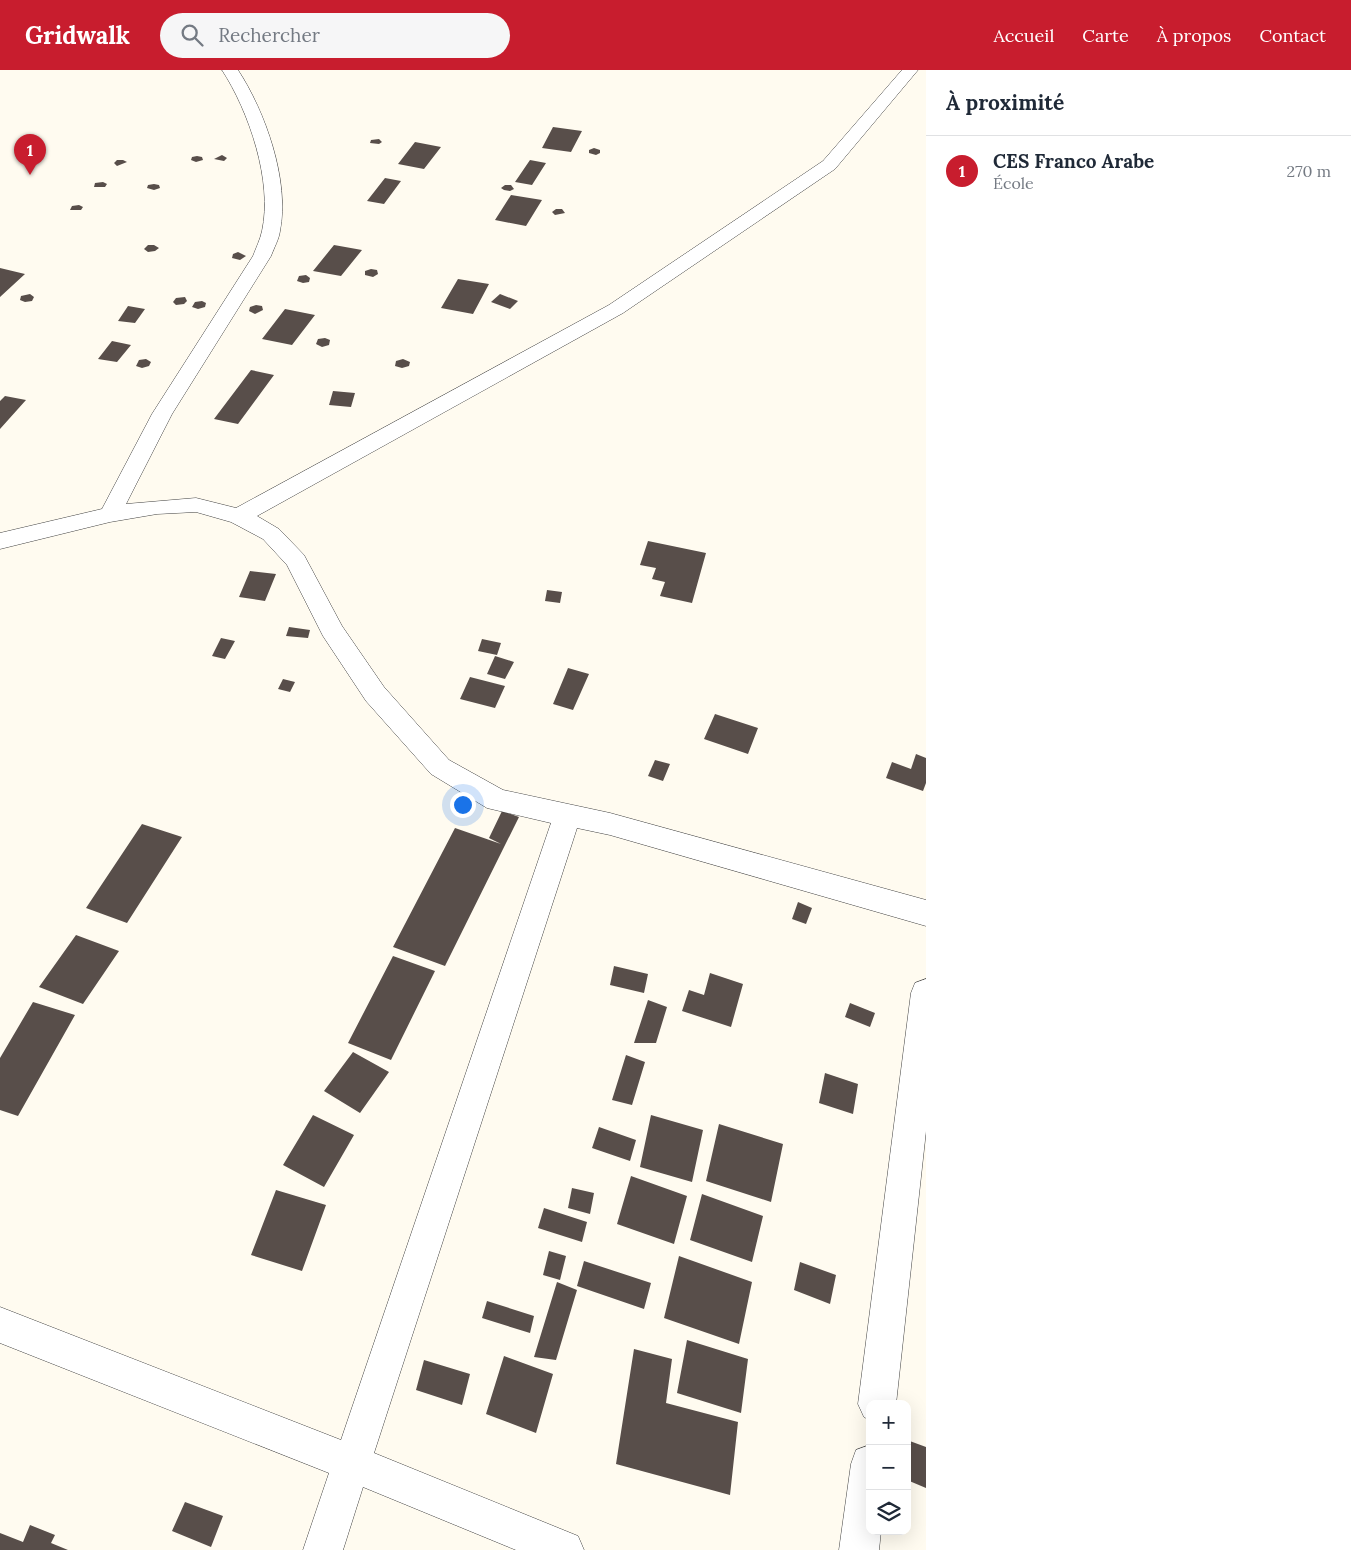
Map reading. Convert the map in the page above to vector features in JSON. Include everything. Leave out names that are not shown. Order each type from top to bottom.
[{"type":"street","points":[[110,514],[162,414],[262,256],[272,229],[274,198],[257,119],[230,70]]},
{"type":"street","points":[[239,516],[616,308],[829,165],[910,70]]},
{"type":"street","points":[[0,541],[110,514],[157,507],[196,505],[239,516],[272,534],[296,561],[332,630],[375,694],[440,767],[497,800],[568,814],[926,913]]},
{"type":"street","points":[[323,1550],[568,814]]},
{"type":"street","points":[[877,1400],[926,993]]},
{"type":"street","points":[[0,1325],[352,1463],[564,1550]]},
{"type":"street","points":[[860,1550],[867,1490]]},
{"type":"building","points":[[553,127],[582,131],[571,152],[542,148]]},
{"type":"building","points":[[379,139],[382,142],[379,144],[370,143],[371,140]]},
{"type":"building","points":[[415,142],[441,147],[424,169],[398,164]]},
{"type":"building","points":[[594,148],[600,150],[600,153],[596,155],[589,153],[589,150]]},
{"type":"building","points":[[222,155],[227,158],[224,161],[214,159]]},
{"type":"building","points":[[192,157],[202,157],[203,160],[196,162],[191,160]]},
{"type":"building","points":[[117,160],[127,162],[117,166],[114,163]]},
{"type":"building","points":[[530,160],[546,163],[532,185],[515,182]]},
{"type":"building","points":[[385,178],[401,181],[384,204],[367,201]]},
{"type":"building","points":[[103,182],[107,184],[105,187],[94,187],[95,183]]},
{"type":"building","points":[[148,185],[159,185],[160,188],[154,190],[147,188]]},
{"type":"building","points":[[505,185],[511,185],[514,189],[510,191],[501,188]]},
{"type":"building","points":[[511,195],[542,200],[526,226],[495,220]]},
{"type":"building","points":[[79,205],[83,207],[81,210],[70,210],[72,206]]},
{"type":"building","points":[[556,209],[562,209],[565,213],[555,215],[552,212]]},
{"type":"building","points":[[148,245],[154,245],[159,248],[148,252],[144,249]]},
{"type":"building","points":[[334,245],[362,250],[341,276],[313,271]]},
{"type":"building","points":[[238,252],[246,256],[240,260],[232,258],[233,254]]},
{"type":"building","points":[[0,268],[25,274],[0,297]]},
{"type":"building","points":[[377,270],[378,274],[373,277],[365,275],[365,271]]},
{"type":"building","points":[[306,275],[310,278],[309,282],[297,281],[299,276]]},
{"type":"building","points":[[458,279],[489,284],[473,314],[441,308]]},
{"type":"building","points":[[30,294],[34,297],[32,301],[25,302],[20,300],[21,296]]},
{"type":"building","points":[[500,294],[518,301],[510,309],[491,302]]},
{"type":"building","points":[[185,297],[187,301],[184,304],[176,305],[173,302],[176,298]]},
{"type":"building","points":[[202,301],[206,303],[205,307],[198,309],[192,307],[195,302]]},
{"type":"building","points":[[128,306],[145,309],[135,323],[118,321]]},
{"type":"building","points":[[262,306],[263,310],[255,314],[249,311],[250,307]]},
{"type":"building","points":[[285,309],[315,315],[292,345],[262,339]]},
{"type":"building","points":[[325,338],[330,340],[329,345],[322,347],[316,344],[318,339]]},
{"type":"building","points":[[112,341],[131,345],[117,362],[98,359]]},
{"type":"building","points":[[146,359],[151,362],[149,366],[142,368],[136,366],[139,360]]},
{"type":"building","points":[[403,359],[410,362],[409,366],[402,368],[395,366],[396,361]]},
{"type":"building","points":[[251,370],[274,375],[238,424],[214,419]]},
{"type":"building","points":[[333,391],[355,393],[351,407],[329,405]]},
{"type":"building","points":[[5,396],[26,400],[0,429],[0,401]]},
{"type":"building","points":[[648,541],[706,553],[692,603],[660,596],[665,582],[652,579],[656,568],[640,565]]},
{"type":"building","points":[[250,571],[276,574],[265,601],[239,597]]},
{"type":"building","points":[[547,590],[562,592],[560,603],[545,601]]},
{"type":"building","points":[[289,627],[310,630],[308,638],[286,636]]},
{"type":"building","points":[[221,638],[235,641],[225,659],[212,656]]},
{"type":"building","points":[[482,639],[501,643],[497,655],[478,651]]},
{"type":"building","points":[[495,656],[514,662],[505,679],[487,674]]},
{"type":"building","points":[[568,668],[589,674],[573,710],[553,704]]},
{"type":"building","points":[[470,677],[505,686],[495,708],[460,699]]},
{"type":"building","points":[[283,679],[295,682],[290,692],[278,689]]},
{"type":"building","points":[[715,714],[758,728],[748,754],[704,739]]},
{"type":"building","points":[[916,754],[926,758],[926,783],[923,791],[886,778],[892,762],[911,769]]},
{"type":"building","points":[[655,760],[670,764],[663,781],[648,776]]},
{"type":"building","points":[[502,811],[519,817],[445,966],[393,947],[455,828],[501,844],[489,838]]},
{"type":"building","points":[[142,824],[182,837],[127,923],[86,908]]},
{"type":"building","points":[[798,902],[812,908],[806,924],[792,919]]},
{"type":"building","points":[[76,935],[119,951],[83,1004],[39,987]]},
{"type":"building","points":[[393,956],[435,971],[391,1060],[348,1043]]},
{"type":"building","points":[[614,966],[648,974],[644,993],[610,985]]},
{"type":"building","points":[[710,973],[743,984],[731,1027],[682,1011],[689,990],[704,995]]},
{"type":"building","points":[[648,1000],[667,1007],[656,1043],[634,1043]]},
{"type":"building","points":[[33,1002],[75,1015],[18,1116],[0,1110],[0,1058]]},
{"type":"building","points":[[850,1003],[875,1013],[870,1027],[845,1017]]},
{"type":"building","points":[[353,1052],[389,1072],[360,1113],[324,1091]]},
{"type":"building","points":[[626,1055],[645,1062],[632,1105],[612,1100]]},
{"type":"building","points":[[825,1073],[858,1084],[853,1114],[819,1103]]},
{"type":"building","points":[[313,1115],[354,1135],[324,1187],[283,1165]]},
{"type":"building","points":[[651,1115],[703,1130],[692,1182],[640,1167]]},
{"type":"building","points":[[719,1124],[783,1144],[771,1202],[706,1181]]},
{"type":"building","points":[[599,1127],[636,1140],[630,1161],[592,1148]]},
{"type":"building","points":[[631,1176],[687,1196],[674,1244],[617,1224]]},
{"type":"building","points":[[572,1188],[594,1193],[590,1214],[568,1208]]},
{"type":"building","points":[[276,1190],[326,1205],[302,1271],[251,1255]]},
{"type":"building","points":[[702,1194],[763,1216],[752,1262],[690,1240]]},
{"type":"building","points":[[544,1208],[587,1222],[582,1242],[538,1228]]},
{"type":"building","points":[[549,1251],[566,1256],[560,1280],[543,1275]]},
{"type":"building","points":[[679,1256],[752,1282],[739,1344],[664,1318]]},
{"type":"building","points":[[584,1261],[651,1283],[644,1309],[577,1286]]},
{"type":"building","points":[[800,1262],[836,1275],[830,1304],[794,1290]]},
{"type":"building","points":[[557,1282],[577,1290],[556,1360],[534,1357]]},
{"type":"building","points":[[487,1301],[534,1316],[530,1333],[482,1318]]},
{"type":"building","points":[[687,1340],[748,1359],[741,1413],[677,1393]]},
{"type":"building","points":[[634,1349],[672,1359],[666,1403],[738,1422],[730,1495],[616,1464]]},
{"type":"building","points":[[504,1356],[553,1374],[536,1433],[486,1414]]},
{"type":"building","points":[[424,1360],[470,1374],[462,1405],[416,1390]]},
{"type":"building","points":[[911,1441],[926,1447],[926,1488],[911,1482]]},
{"type":"building","points":[[185,1502],[223,1516],[211,1547],[172,1531]]},
{"type":"building","points":[[30,1525],[55,1535],[51,1543],[68,1550],[0,1550],[0,1533],[23,1542]]},
{"type":"place","name":"CES Franco Arabe","points":[[30,175]]}]
